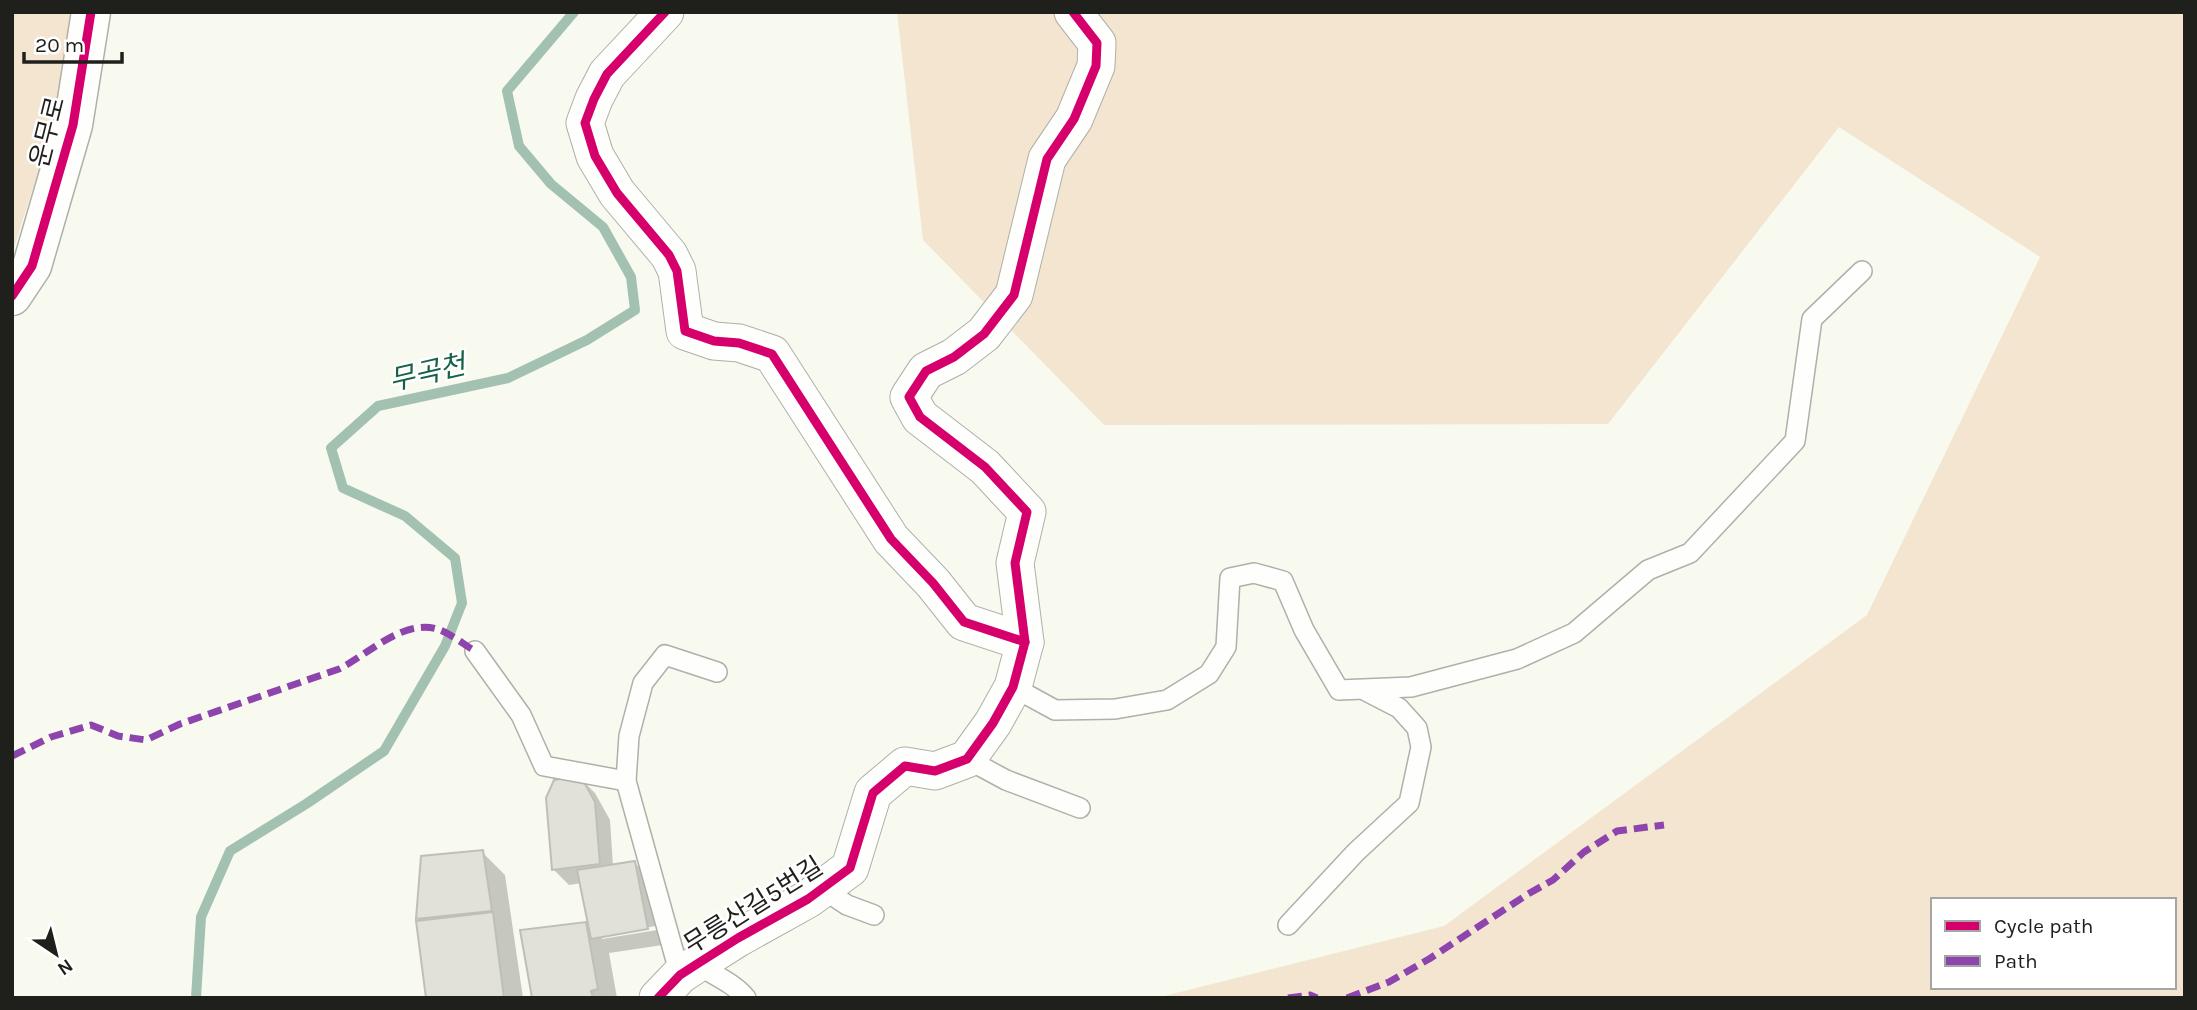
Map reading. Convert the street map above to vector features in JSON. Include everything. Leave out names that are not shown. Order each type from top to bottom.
[{"type":"street","name":"운무로","points":[[12,296],[32,266],[73,125],[91,12]]},
{"type":"street","points":[[664,12],[607,74],[585,123],[595,156],[617,193],[677,271],[685,331],[714,341],[739,343],[772,354],[891,539],[933,583],[964,622],[1025,642]]},
{"type":"street","points":[[967,759],[993,723],[1013,687],[1025,642],[1015,563],[1027,512],[985,467],[920,417],[909,397],[926,371],[954,357],[984,334],[1014,295],[1047,159],[1074,119],[1096,65],[1097,43],[1073,12]]},
{"type":"street","name":"무릉산길5번길","points":[[678,979],[738,938],[808,900],[850,868],[873,793],[905,766],[935,771],[967,759]]},
{"type":"lane","points":[[1013,687],[1055,710],[1115,709],[1167,700],[1209,674],[1226,648],[1230,578],[1254,573],[1283,581],[1304,630],[1339,690],[1411,687],[1517,659],[1574,633],[1648,570],[1690,554],[1795,441],[1812,319],[1862,271]]},
{"type":"lane","points":[[475,651],[521,715],[544,766],[626,781]]},
{"type":"lane","name":"무릉산길5번길","points":[[678,979],[626,781],[629,736],[643,683],[665,655],[717,672]]},
{"type":"lane","points":[[1288,925],[1356,852],[1409,803],[1421,747],[1417,728],[1399,708],[1362,689]]},
{"type":"lane","points":[[967,759],[1006,780],[1080,808]]},
{"type":"lane","points":[[823,889],[846,905],[874,915]]},
{"type":"lane","points":[[678,979],[715,977],[738,988],[746,998]]},
{"type":"shaded area","points":[[12,12],[71,12],[53,125],[12,254]]},
{"type":"shaded area","points":[[897,12],[2185,12],[2185,998],[1156,998],[1444,926],[1867,615],[2040,257],[1839,127],[1608,424],[1104,425],[923,240]]},
{"type":"building","points":[[580,775],[595,802],[600,864],[552,870],[546,798],[554,780]]},
{"type":"building","points":[[483,850],[492,911],[416,919],[421,856]]},
{"type":"building","points":[[635,861],[648,929],[591,939],[577,870]]},
{"type":"building","points":[[493,912],[504,998],[426,998],[416,921]]},
{"type":"building","points":[[586,922],[598,989],[591,991],[593,998],[532,998],[520,930]]},
{"type":"waterway","name":"무곡천","points":[[196,998],[201,917],[230,851],[384,751],[445,646],[462,603],[455,558],[405,516],[343,488],[331,448],[378,406],[508,378],[587,340],[635,310],[631,277],[603,227],[551,184],[519,146],[507,91],[574,12]]},
{"type":"marked path","points":[[12,756],[51,737],[91,725],[118,736],[146,740],[180,724],[339,669],[386,640],[411,629],[437,629],[475,651]]},
{"type":"marked path","points":[[1347,998],[1389,982],[1429,959],[1553,880],[1584,852],[1617,831],[1664,825]]},
{"type":"marked path","points":[[1288,998],[1310,995],[1317,998]]},
{"type":"cycle path","points":[[12,296],[32,266],[73,125],[91,12]]},
{"type":"cycle path","points":[[665,12],[607,74],[585,123],[595,156],[617,193],[669,255],[677,271],[685,331],[714,341],[739,343],[772,354],[891,539],[933,583],[964,622],[1025,642]]},
{"type":"cycle path","points":[[658,998],[680,975],[738,938],[808,899],[850,868],[873,793],[905,766],[935,771],[967,759],[993,723],[1013,687],[1025,642],[1015,563],[1027,512],[985,467],[920,417],[909,397],[926,371],[954,357],[984,334],[1014,295],[1047,159],[1074,119],[1096,66],[1097,43],[1073,12]]}]
